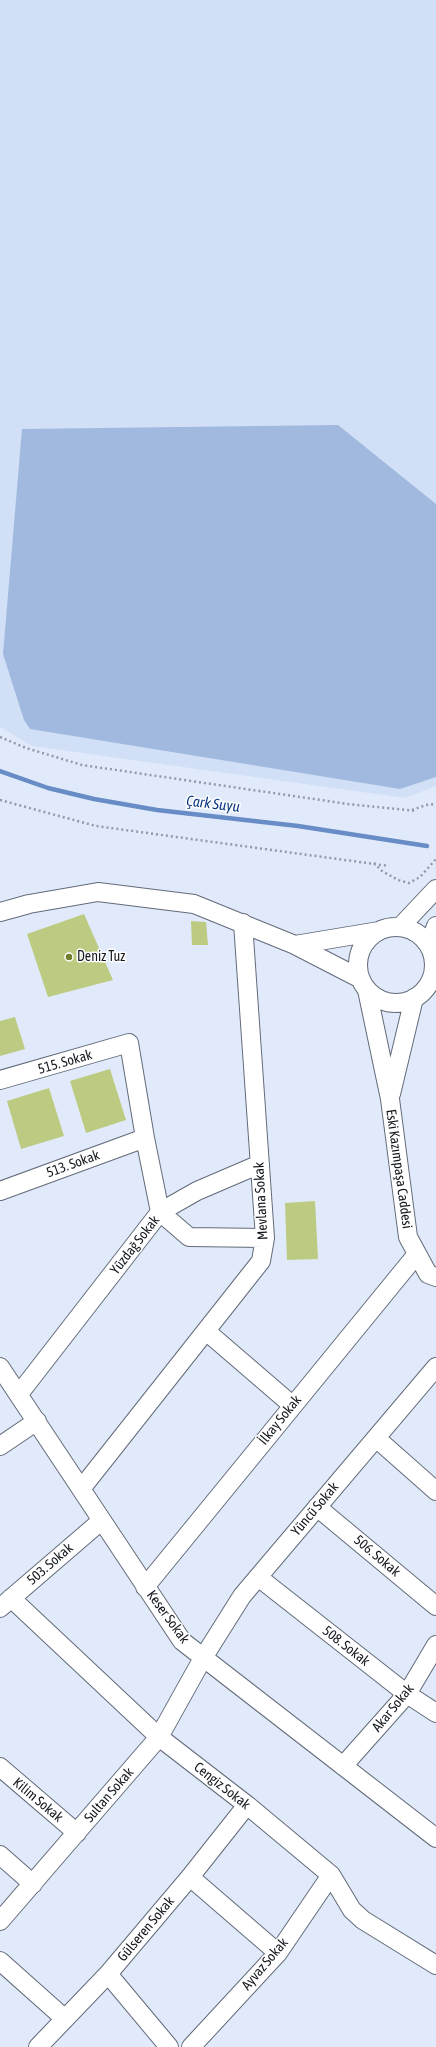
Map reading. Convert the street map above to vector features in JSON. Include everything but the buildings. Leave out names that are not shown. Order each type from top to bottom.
[{"type":"street","points":[[401,926],[436,889]]},
{"type":"street","points":[[0,912],[29,904],[98,892],[194,904],[295,945],[364,984],[377,998],[389,1002],[402,1002],[425,992],[435,967],[433,951],[436,926]]},
{"type":"street","name":"Mevlana Sokak","points":[[81,1488],[261,1260],[265,1238],[243,923]]},
{"type":"street","points":[[295,945],[401,926],[422,936],[433,951]]},
{"type":"street","points":[[364,984],[358,968],[359,957],[366,942],[379,931]]},
{"type":"street","name":"Eski Kazımpaşa Caddesi","points":[[364,984],[390,1099],[408,1238],[428,1274],[436,1278]]},
{"type":"street","name":"Eski Kazımpaşa Caddesi","points":[[390,1099],[425,992]]},
{"type":"street","name":"515. Sokak","points":[[0,1080],[129,1044]]},
{"type":"street","name":"Yüzdağ Sokak","points":[[19,1394],[160,1212],[145,1138],[129,1044]]},
{"type":"street","name":"513. Sokak","points":[[0,1191],[145,1138]]},
{"type":"street","points":[[260,1164],[198,1191],[160,1212],[189,1237],[265,1238]]},
{"type":"street","name":"İlkay Sokak","points":[[145,1587],[292,1405],[417,1254]]},
{"type":"street","points":[[206,1331],[292,1405]]},
{"type":"street","name":"Keser Sokak","points":[[0,1367],[81,1488],[100,1520],[182,1641],[436,1838]]},
{"type":"street","name":"Yüncü Sokak","points":[[203,1658],[242,1596],[436,1367]]},
{"type":"street","points":[[0,1446],[37,1422]]},
{"type":"street","points":[[376,1438],[436,1491]]},
{"type":"street","name":"506. Sokak","points":[[317,1507],[436,1606]]},
{"type":"street","name":"503. Sokak","points":[[6,1603],[100,1520]]},
{"type":"street","name":"508. Sokak","points":[[258,1577],[407,1694],[436,1713]]},
{"type":"street","name":"Cengiz Sokak","points":[[6,1603],[159,1737],[247,1805],[331,1875],[352,1910],[363,1920],[436,1965]]},
{"type":"street","name":"Akar Sokak","points":[[343,1766],[407,1694],[436,1645]]},
{"type":"street","name":"Sultan Sokak","points":[[0,1921],[159,1737],[203,1658]]},
{"type":"street","name":"Kilim Sokak","points":[[0,1767],[77,1833]]},
{"type":"street","name":"Gülseren Sokak","points":[[38,2047],[64,2018],[108,1974],[190,1877],[247,1805]]},
{"type":"street","points":[[0,1855],[32,1884]]},
{"type":"street","name":"Ayvaz Sokak","points":[[191,2047],[278,1953],[331,1875]]},
{"type":"street","points":[[190,1877],[278,1953]]},
{"type":"street","points":[[0,1961],[64,2018]]},
{"type":"street","points":[[108,1974],[169,2047]]},
{"type":"path","points":[[0,737],[26,748],[82,765],[348,804],[418,811]]},
{"type":"path","points":[[0,800],[96,826],[389,866]]},
{"type":"path","points":[[412,810],[426,805],[436,804]]},
{"type":"path","points":[[374,863],[382,871],[398,880],[409,883],[420,876],[436,859]]},
{"type":"shaded area","points":[[0,0],[436,0],[436,786],[405,798],[32,746],[0,727]]},
{"type":"shaded area","points":[[338,425],[436,504],[436,777],[400,789],[30,729],[24,720],[3,654],[22,429]]},
{"type":"waterway","name":"Çark Suyu","points":[[0,771],[48,788],[94,799],[157,810],[298,826],[427,846]]},
{"type":"place","name":"Deniz Tuz","points":[[69,957]]}]
